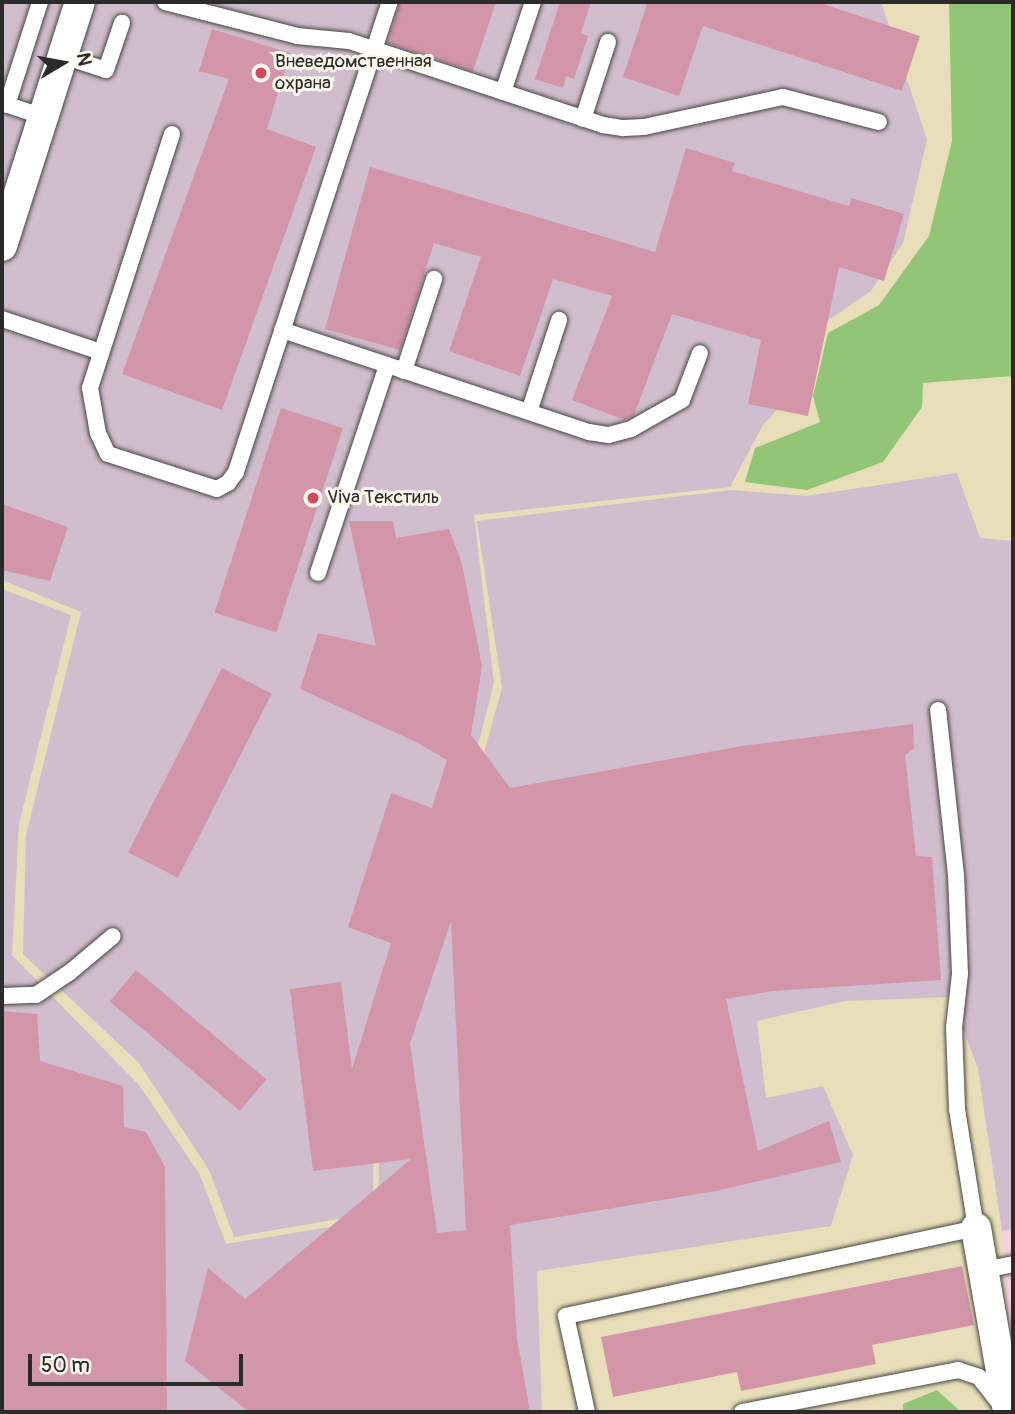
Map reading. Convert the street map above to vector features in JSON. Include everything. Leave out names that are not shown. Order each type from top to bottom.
[{"type":"street","points":[[2,246],[80,2]]},
{"type":"street","points":[[976,1228],[1006,1412]]},
{"type":"lane","points":[[40,2],[4,104],[44,117]]},
{"type":"lane","points":[[165,2],[297,36],[349,41],[583,118],[623,128],[644,127],[783,96],[879,122]]},
{"type":"lane","points":[[172,134],[90,388],[98,433],[108,454],[217,489],[228,484],[236,471],[390,2]]},
{"type":"lane","points":[[503,92],[533,2]]},
{"type":"lane","points":[[63,55],[106,70],[122,23]]},
{"type":"lane","points":[[583,118],[608,42]]},
{"type":"lane","points":[[404,371],[434,279]]},
{"type":"lane","points":[[2,319],[101,352]]},
{"type":"lane","points":[[529,412],[559,320]]},
{"type":"lane","points":[[282,330],[589,432],[609,435],[631,429],[682,400],[700,353]]},
{"type":"lane","points":[[318,573],[387,365]]},
{"type":"lane","points":[[587,1412],[566,1316],[976,1228],[957,1109],[954,1028],[960,974],[957,900],[938,710]]},
{"type":"lane","points":[[2,996],[36,995],[69,973],[113,936]]},
{"type":"lane","points":[[983,1270],[1013,1264]]},
{"type":"lane","points":[[742,1412],[958,1370],[979,1377],[1006,1412]]},
{"type":"shaded area","points":[[2,2],[881,2],[927,140],[903,243],[871,291],[811,332],[789,397],[763,425],[730,487],[474,515],[494,683],[473,765],[375,1044],[373,1213],[234,1237],[209,1170],[139,1063],[23,954],[26,835],[81,612],[2,580]]},
{"type":"shaded area","points":[[957,473],[980,538],[1013,541],[1013,1229],[1002,1231],[978,1069],[951,997],[845,1001],[757,1021],[766,1098],[823,1086],[853,1155],[831,1226],[537,1271],[542,1412],[2,1412],[2,589],[71,615],[19,824],[12,955],[139,1085],[199,1173],[226,1244],[378,1219],[381,1048],[479,771],[502,688],[477,521],[731,490],[807,496]]},
{"type":"shaded area","points":[[1013,1229],[1013,1350],[1006,1306],[1002,1231]]},
{"type":"green space","points":[[949,2],[1013,2],[1013,376],[923,383],[922,407],[883,462],[807,490],[745,482],[755,448],[820,422],[813,396],[828,333],[879,305],[929,236],[952,141]]},
{"type":"green space","points":[[937,1390],[961,1412],[903,1412],[903,1404]]},
{"type":"building","points":[[400,2],[496,2],[473,71],[388,43]]},
{"type":"building","points":[[560,2],[591,2],[581,33],[588,36],[574,79],[566,76],[563,88],[535,79]]},
{"type":"building","points":[[645,2],[817,2],[920,36],[902,91],[703,26],[679,96],[623,77],[646,7]]},
{"type":"building","points":[[212,29],[290,53],[267,129],[316,147],[222,410],[122,374],[229,79],[199,71]]},
{"type":"building","points":[[686,148],[735,163],[732,171],[849,206],[851,198],[904,214],[884,281],[839,267],[808,416],[748,404],[761,340],[672,314],[634,415],[625,420],[572,400],[612,296],[553,279],[520,376],[449,351],[481,257],[434,243],[400,350],[325,329],[370,167],[655,252]]},
{"type":"building","points":[[281,408],[343,428],[276,633],[215,612]]},
{"type":"building","points":[[2,504],[68,527],[50,581],[2,570]]},
{"type":"building","points":[[349,521],[393,521],[396,538],[449,529],[462,564],[482,666],[471,735],[510,788],[742,746],[913,724],[914,748],[905,755],[916,856],[932,857],[941,980],[772,991],[726,999],[758,1151],[829,1121],[841,1162],[716,1191],[510,1225],[517,1339],[530,1412],[249,1412],[185,1361],[208,1268],[245,1299],[411,1159],[313,1171],[290,989],[341,982],[352,1069],[391,943],[348,927],[391,793],[432,808],[447,760],[416,742],[300,689],[318,633],[376,646]],"holes":[[[451,921],[466,1230],[437,1233],[410,1043]]]},
{"type":"building","points":[[222,668],[272,693],[178,878],[128,852]]},
{"type":"building","points":[[136,970],[266,1079],[240,1111],[110,1001]]},
{"type":"building","points":[[2,1011],[37,1014],[40,1061],[123,1086],[124,1127],[146,1132],[165,1167],[167,1412],[2,1412]]},
{"type":"building","points":[[962,1266],[974,1325],[872,1345],[876,1364],[741,1391],[737,1372],[613,1397],[601,1337]]},
{"type":"place","name":"Вневедомственная охрана","points":[[261,73]]},
{"type":"place","name":"Viva Текстиль","points":[[313,498]]}]
